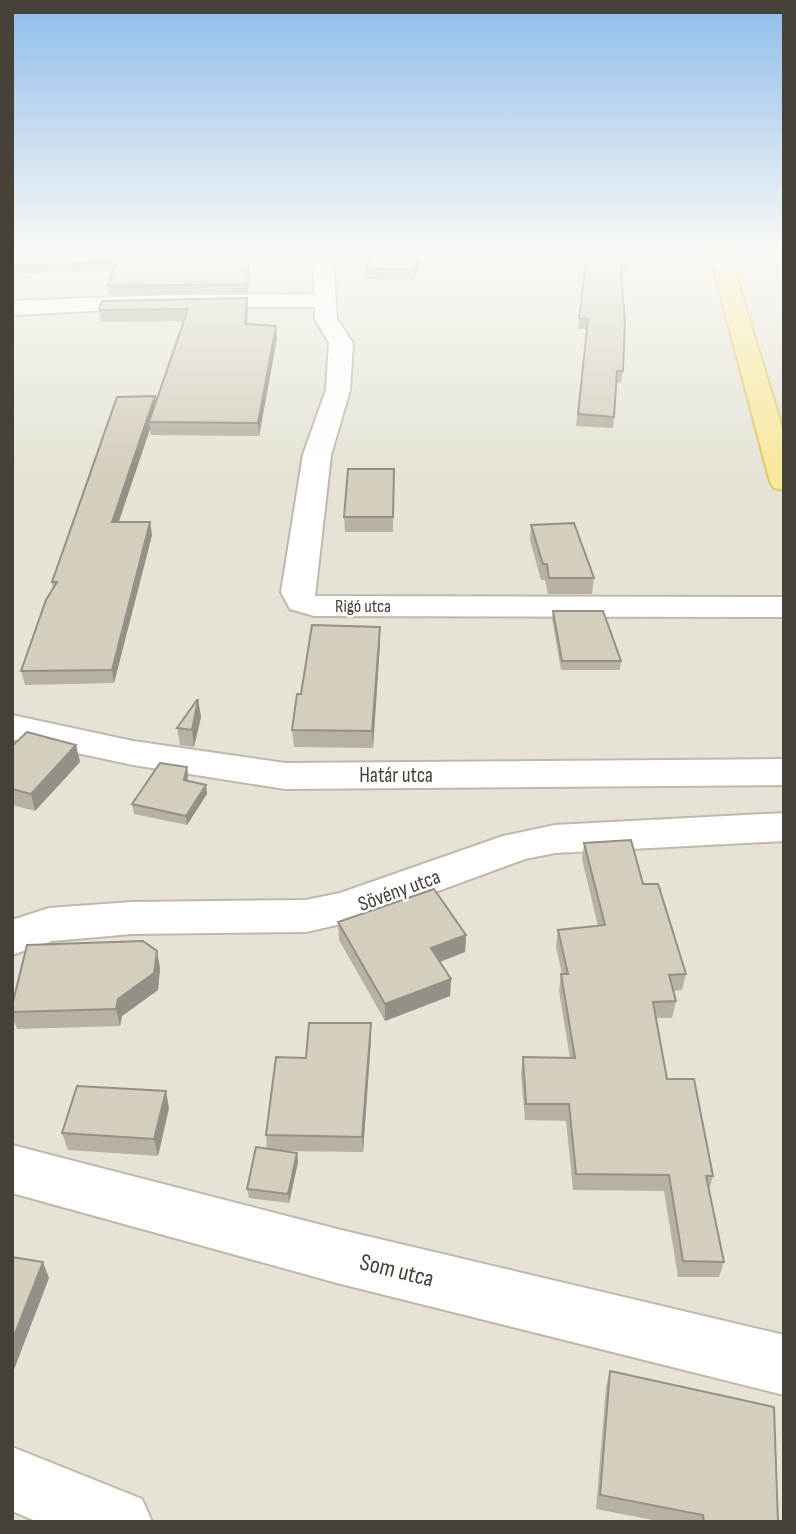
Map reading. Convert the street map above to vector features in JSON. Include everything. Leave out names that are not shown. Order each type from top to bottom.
[{"type":"main road","points":[[740,327],[784,482]]},
{"type":"street","name":"Rigó utca","points":[[331,327],[341,343],[338,390],[317,455],[297,592],[301,602],[328,606],[784,607]]},
{"type":"street","name":"Határ utca","points":[[12,727],[132,754],[285,776],[784,772]]},
{"type":"street","name":"Sövény utca","points":[[12,938],[49,925],[132,918],[306,916],[344,909],[518,846],[555,839],[784,827]]},
{"type":"street","name":"Som utca","points":[[12,1169],[337,1256],[784,1365]]},
{"type":"street","points":[[12,1479],[119,1522]]},
{"type":"shaded area","points":[[12,327],[784,327],[784,1522],[12,1522]]},
{"type":"building","points":[[182,327],[276,327],[258,423],[149,422]]},
{"type":"building","points":[[587,327],[625,327],[623,371],[617,371],[614,417],[578,414]]},
{"type":"building","points":[[155,396],[112,522],[150,522],[112,670],[21,671],[46,600],[57,582],[52,582],[117,397]]},
{"type":"building","points":[[348,469],[394,469],[393,517],[344,517]]},
{"type":"building","points":[[574,523],[594,578],[549,578],[547,564],[543,564],[531,525]]},
{"type":"building","points":[[553,611],[603,611],[621,661],[562,661]]},
{"type":"building","points":[[312,625],[380,627],[372,731],[292,730],[297,694],[301,694]]},
{"type":"building","points":[[197,700],[192,730],[177,728]]},
{"type":"building","points":[[27,732],[76,745],[31,794],[12,789],[12,746]]},
{"type":"building","points":[[160,763],[187,767],[184,780],[206,785],[186,816],[132,804]]},
{"type":"building","points":[[631,840],[643,884],[658,884],[686,974],[669,975],[676,1001],[653,1002],[667,1079],[694,1079],[713,1176],[706,1176],[724,1262],[683,1261],[669,1175],[576,1174],[569,1104],[526,1104],[523,1057],[575,1058],[561,974],[568,974],[558,930],[605,925],[584,843]]},
{"type":"building","points":[[434,889],[466,935],[431,948],[451,979],[385,1004],[338,922]]},
{"type":"building","points":[[143,941],[157,951],[154,973],[118,999],[116,1009],[12,1012],[27,945]]},
{"type":"building","points":[[309,1023],[371,1023],[362,1137],[266,1135],[276,1057],[306,1058]]},
{"type":"building","points":[[77,1086],[166,1091],[154,1139],[62,1133]]},
{"type":"building","points":[[256,1147],[297,1153],[288,1194],[247,1189]]},
{"type":"building","points":[[12,1257],[43,1262],[12,1341]]},
{"type":"building","points":[[610,1371],[774,1407],[778,1522],[704,1522],[703,1515],[600,1495]]}]
